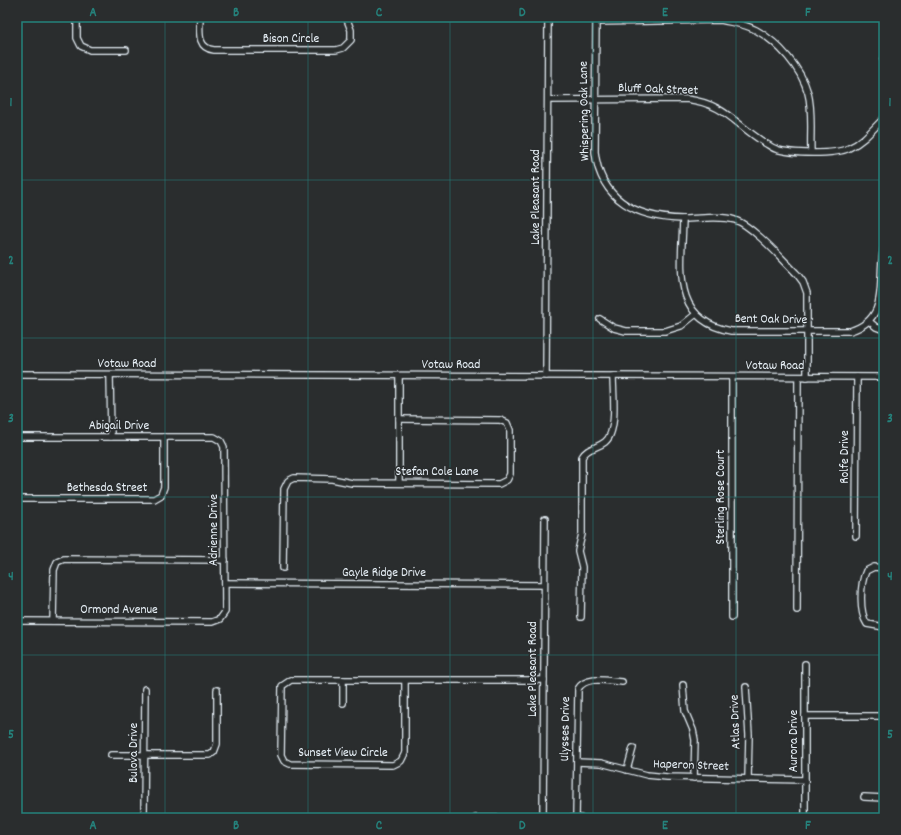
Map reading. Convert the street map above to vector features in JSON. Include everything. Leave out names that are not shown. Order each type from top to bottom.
[{"type":"street","points":[[77,17],[77,38],[80,46],[90,50],[126,50]]},
{"type":"street","name":"Bison Circle","points":[[200,17],[200,38],[203,46],[214,50],[336,50],[343,48],[351,40],[351,30],[346,17]]},
{"type":"street","name":"Lake Pleasant Road","points":[[546,376],[548,17]]},
{"type":"street","points":[[596,19],[721,20],[740,24],[756,30],[772,42],[793,64],[801,76],[808,94],[810,109],[811,152]]},
{"type":"street","name":"Whispering Oak Lane","points":[[596,19],[595,152],[597,169],[613,194],[629,207],[644,214],[683,218],[723,218],[745,224],[797,274],[803,282],[807,293],[807,377]]},
{"type":"street","name":"Bluff Oak Street","points":[[548,100],[686,99],[702,101],[715,106],[728,114],[764,143],[775,149],[789,152],[838,151],[848,149],[858,143],[884,118]]},
{"type":"street","name":"Bent Oak Drive","points":[[683,218],[682,283],[688,304],[696,314],[719,329],[731,331],[850,332],[870,322]]},
{"type":"street","points":[[884,247],[882,256],[880,300],[870,322],[876,327],[884,330]]},
{"type":"street","points":[[600,319],[614,328],[626,331],[665,330],[681,326],[696,314]]},
{"type":"street","name":"Votaw Road","points":[[17,374],[884,378]]},
{"type":"street","points":[[110,375],[111,437]]},
{"type":"street","points":[[399,376],[399,482]]},
{"type":"street","points":[[581,617],[582,567],[578,551],[582,534],[582,457],[590,448],[606,442],[611,435],[613,427],[613,376]]},
{"type":"street","name":"Sterling Rose Court","points":[[732,377],[732,617]]},
{"type":"street","points":[[798,377],[798,610]]},
{"type":"street","name":"Rolfe Drive","points":[[856,536],[857,377]]},
{"type":"street","name":"Stefan Cole Lane","points":[[282,568],[284,489],[288,481],[294,478],[332,480],[352,483],[399,482],[499,484],[507,480],[510,474],[510,430],[507,423],[500,420],[399,419]]},
{"type":"street","name":"Abigail Drive","points":[[17,436],[214,438],[221,441]]},
{"type":"street","name":"Bethesda Street","points":[[17,499],[154,499],[161,495],[164,487],[164,438]]},
{"type":"street","name":"Adrienne Drive","points":[[220,619],[224,612],[225,583],[224,447],[221,441]]},
{"type":"street","name":"Lake Pleasant Road","points":[[543,818],[545,519]]},
{"type":"street","points":[[53,621],[54,570],[57,562],[64,559],[225,560]]},
{"type":"street","points":[[884,568],[874,567],[866,571],[863,582],[862,612],[867,624],[884,627]]},
{"type":"street","name":"Gayle Ridge Drive","points":[[225,583],[544,585]]},
{"type":"street","name":"Ormond Avenue","points":[[17,621],[212,622],[220,619]]},
{"type":"street","name":"Aurora Drive","points":[[805,818],[806,664]]},
{"type":"street","name":"Sunset View Circle","points":[[405,680],[405,753],[401,761],[394,765],[290,764],[284,761],[281,755],[282,686],[291,680],[405,680],[544,680]]},
{"type":"street","points":[[343,680],[343,703]]},
{"type":"street","name":"Ulysses Drive","points":[[576,818],[578,689],[581,683],[588,680],[622,682]]},
{"type":"street","points":[[683,685],[685,711],[693,730],[694,778]]},
{"type":"street","name":"Atlas Drive","points":[[746,687],[749,735],[748,779]]},
{"type":"street","name":"Bulova Drive","points":[[144,818],[145,689]]},
{"type":"street","points":[[111,755],[204,756],[214,752],[217,744],[217,690]]},
{"type":"street","points":[[805,716],[884,716]]},
{"type":"street","points":[[627,770],[633,748]]},
{"type":"street","name":"Haperon Street","points":[[577,762],[602,763],[647,775],[694,778],[805,780]]},
{"type":"street","points":[[864,797],[884,798]]},
{"type":"street","points":[[476,818],[499,818]]},
{"type":"street","points":[[560,818],[580,818]]}]
